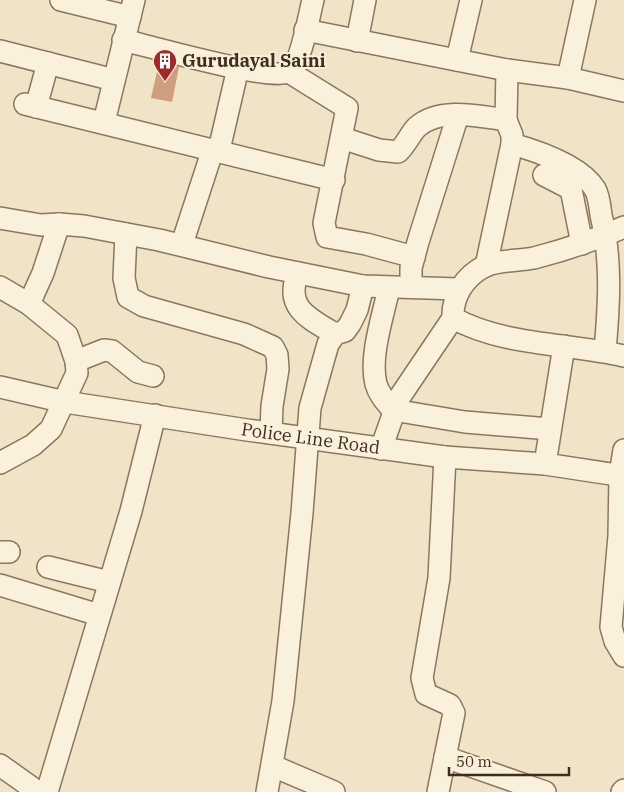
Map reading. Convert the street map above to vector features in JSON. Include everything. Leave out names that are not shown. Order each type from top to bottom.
[{"type":"street","points":[[60,0],[132,9],[104,122]]},
{"type":"street","points":[[123,40],[238,68],[278,74],[289,72],[297,62],[313,0]]},
{"type":"street","points":[[357,41],[365,0]]},
{"type":"street","points":[[457,60],[471,0]]},
{"type":"street","points":[[568,78],[585,0]]},
{"type":"street","points":[[305,30],[507,70],[568,78],[624,91]]},
{"type":"street","points":[[0,51],[114,80]]},
{"type":"street","points":[[48,64],[30,106],[104,122],[334,180]]},
{"type":"street","points":[[182,244],[216,150],[238,68]]},
{"type":"street","points":[[486,266],[512,144],[512,135],[506,120],[507,70]]},
{"type":"street","points":[[289,72],[347,108],[324,223],[327,237],[366,244],[414,257]]},
{"type":"street","points":[[342,138],[379,150],[398,152],[415,129],[424,122],[435,118],[458,115],[506,120]]},
{"type":"street","points":[[411,287],[411,268],[414,257],[458,115]]},
{"type":"street","points":[[453,318],[464,324],[514,338],[614,353],[610,285],[615,231],[595,189],[553,158],[512,144]]},
{"type":"street","points":[[544,176],[571,189],[582,244]]},
{"type":"street","points":[[0,218],[41,225],[59,224],[182,244],[298,273],[363,286],[459,289]]},
{"type":"street","points":[[30,304],[43,273],[59,224]]},
{"type":"street","points":[[381,449],[393,410],[406,385],[453,318],[452,307],[459,289],[470,277],[486,266],[536,257],[582,244],[615,231]]},
{"type":"street","points":[[126,234],[124,278],[128,297],[144,306],[244,334],[273,346],[277,355],[278,369],[272,406],[271,433]]},
{"type":"street","points":[[298,273],[293,286],[295,302],[313,321],[334,334],[345,331],[350,324],[357,310],[363,286]]},
{"type":"street","points":[[0,288],[30,304],[67,335],[76,361],[77,373],[51,429],[42,438],[0,463]]},
{"type":"street","points":[[389,288],[375,352],[374,372],[380,395],[393,410],[465,422],[550,429]]},
{"type":"street","points":[[267,792],[283,701],[302,513],[306,438],[310,408],[320,366],[334,334]]},
{"type":"street","points":[[545,464],[564,346]]},
{"type":"street","points":[[76,361],[104,350],[112,351],[138,372],[154,376]]},
{"type":"street","name":"Police Line Road","points":[[0,387],[65,402],[381,449],[445,457],[545,464],[622,476]]},
{"type":"street","points":[[47,792],[131,511],[154,415]]},
{"type":"street","points":[[624,450],[611,627],[615,641],[624,656]]},
{"type":"street","points":[[438,792],[454,713],[450,705],[426,694],[422,678],[440,578],[445,457]]},
{"type":"street","points":[[48,567],[109,582]]},
{"type":"street","points":[[0,585],[99,615]]},
{"type":"street","points":[[446,756],[545,792]]},
{"type":"street","points":[[0,764],[38,792]]},
{"type":"street","points":[[273,766],[334,792]]},
{"type":"building","name":"Gurudayal Saini","points":[[159,63],[179,67],[172,102],[151,98]]},
{"type":"place","name":"Gurudayal Saini","points":[[165,82]]}]
